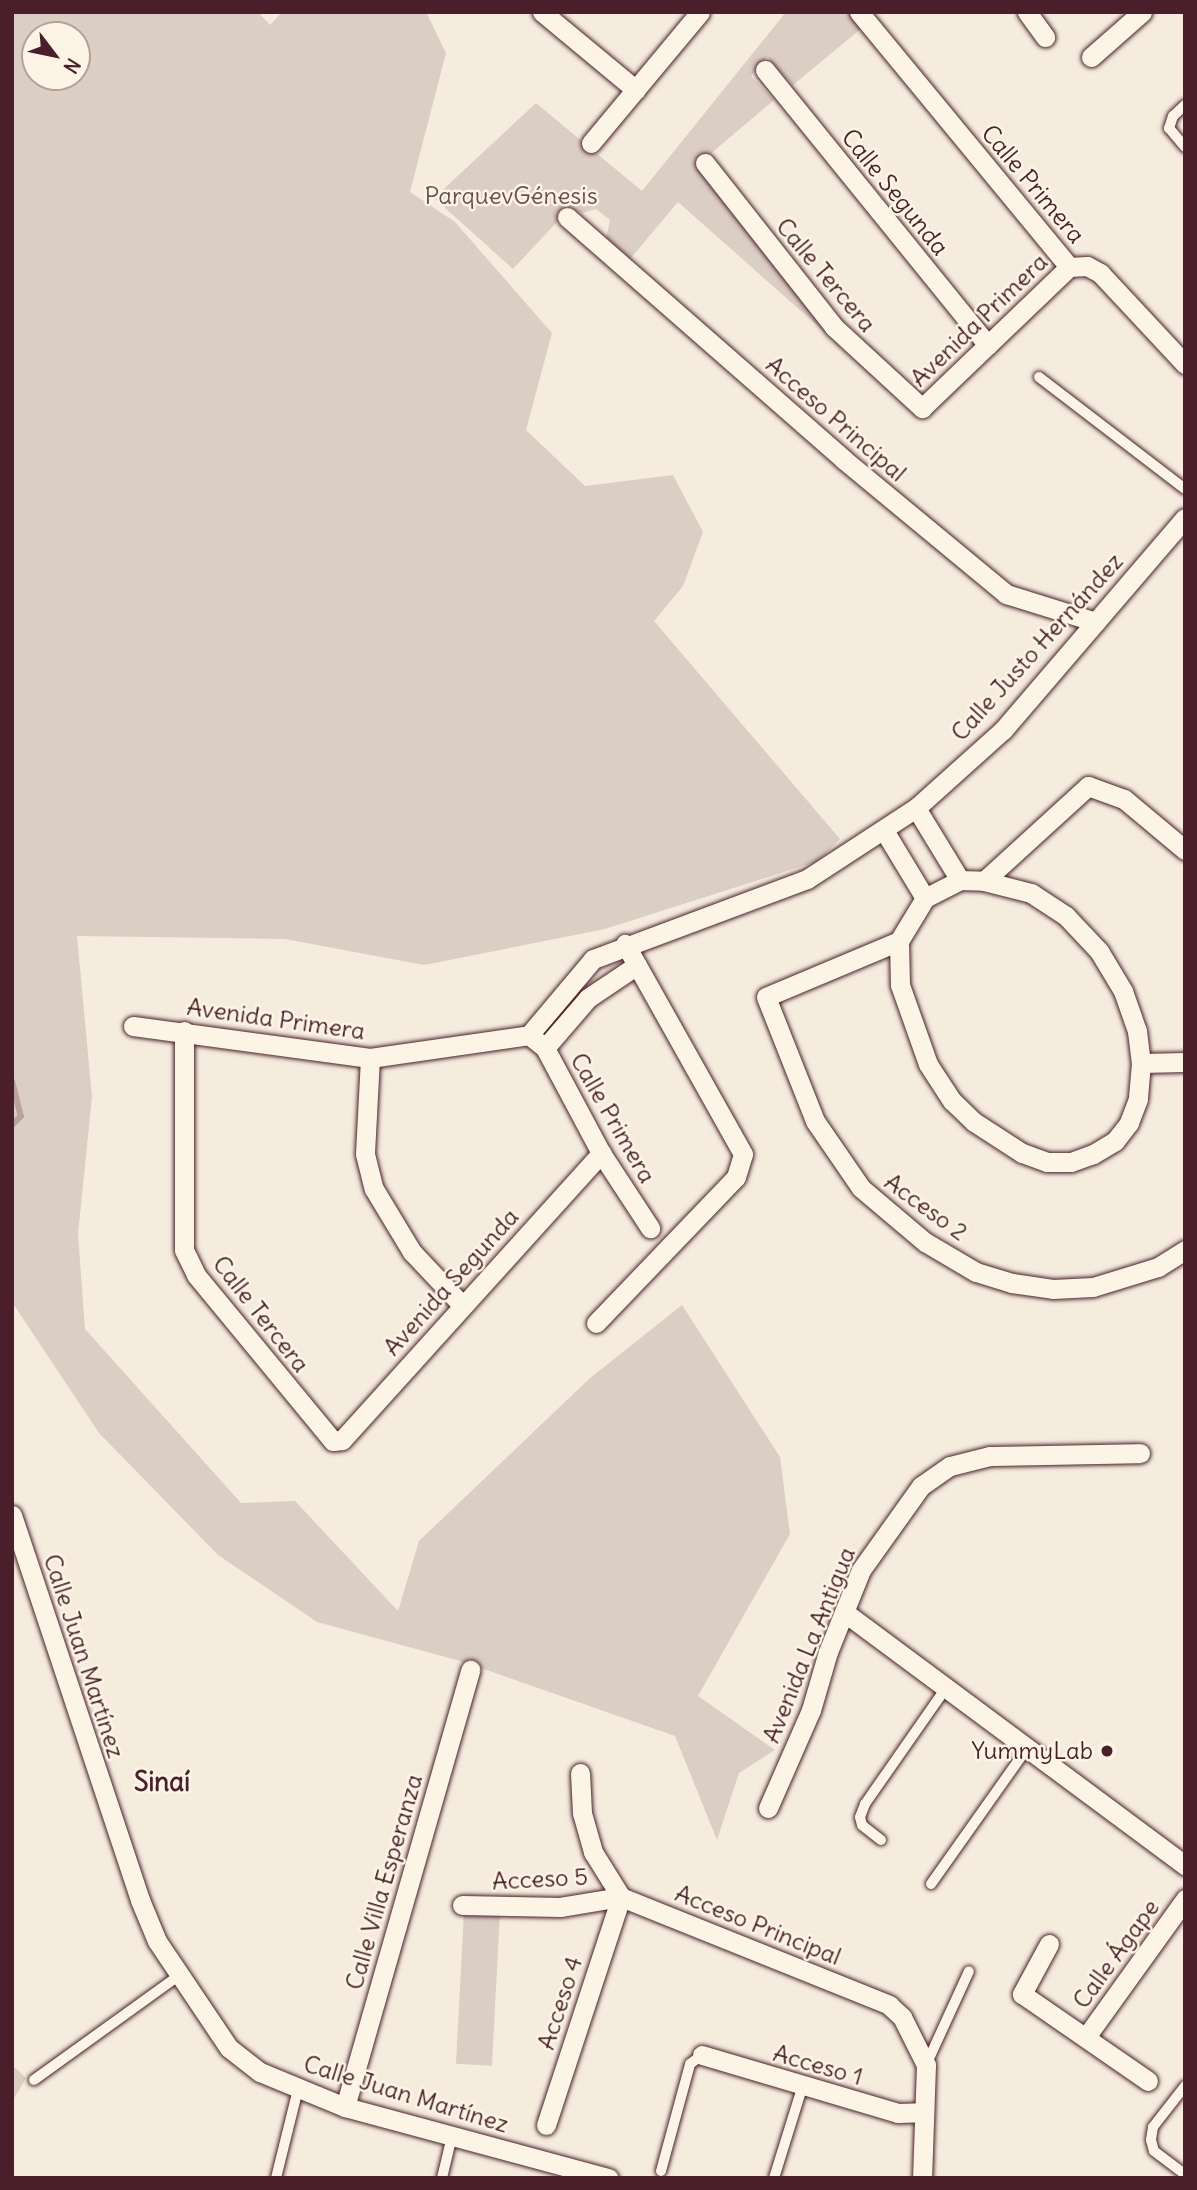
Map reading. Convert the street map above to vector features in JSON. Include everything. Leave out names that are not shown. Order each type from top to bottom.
[{"type":"street","points":[[542,12],[636,90]]},
{"type":"street","points":[[592,143],[700,12]]},
{"type":"street","name":"Calle Primera","points":[[859,12],[1069,267],[1087,266],[1100,272],[1185,364]]},
{"type":"street","points":[[1027,12],[1045,37]]},
{"type":"street","points":[[1091,57],[1143,12]]},
{"type":"street","name":"Calle Segunda","points":[[765,70],[988,345]]},
{"type":"street","name":"Calle Tercera","points":[[705,163],[834,327],[922,408]]},
{"type":"street","name":"Acceso Principal","points":[[567,217],[844,460],[1006,594],[1096,622]]},
{"type":"street","name":"Avenida Primera","points":[[922,408],[1069,267]]},
{"type":"street","name":"Calle Justo Hernández","points":[[625,944],[807,880],[885,832],[916,808],[1003,730],[1185,518]]},
{"type":"street","points":[[984,881],[1088,786],[1124,799],[1185,850]]},
{"type":"street","points":[[916,808],[960,880]]},
{"type":"street","points":[[885,832],[925,898]]},
{"type":"street","points":[[960,880],[984,881],[1031,893],[1066,916],[1099,951],[1123,991],[1137,1031],[1141,1063],[1138,1099],[1129,1123],[1115,1141],[1071,1162],[1047,1162],[1022,1153],[960,1108],[929,1064],[911,1027],[900,985],[899,941],[925,898],[960,880]]},
{"type":"street","name":"Acceso 2","points":[[899,941],[766,997],[815,1121],[861,1188],[925,1242],[976,1272],[1012,1283],[1053,1289],[1093,1287],[1158,1267],[1185,1250]]},
{"type":"street","points":[[529,1035],[582,970],[625,944],[743,1154],[742,1166],[596,1323]]},
{"type":"street","points":[[545,1048],[588,998],[637,965]]},
{"type":"street","name":"Avenida Primera","points":[[133,1026],[370,1058],[529,1035]]},
{"type":"street","name":"Calle Tercera","points":[[184,1031],[184,1250],[196,1275],[242,1334],[337,1442]]},
{"type":"street","name":"Calle Primera","points":[[529,1035],[545,1048],[601,1153],[650,1228]]},
{"type":"street","points":[[370,1058],[365,1154],[374,1189],[411,1252],[462,1305]]},
{"type":"street","points":[[1141,1063],[1185,1062]]},
{"type":"street","name":"Avenida Segunda","points":[[337,1442],[601,1153]]},
{"type":"street","name":"Avenida La Antigua","points":[[768,1808],[811,1710],[861,1570],[920,1486],[950,1466],[990,1456],[1140,1453]]},
{"type":"street","name":"Calle Juan Martínez","points":[[12,1515],[137,1893],[157,1941],[178,1976],[229,2048],[260,2072],[298,2090],[345,2107],[609,2178]]},
{"type":"street","points":[[844,1612],[1185,1865]]},
{"type":"street","name":"Calle Villa Esperanza","points":[[345,2107],[470,1670]]},
{"type":"street","points":[[580,1773],[582,1813],[593,1853],[621,1897]]},
{"type":"street","name":"Acceso Principal","points":[[621,1897],[889,2005],[902,2017],[926,2065]]},
{"type":"street","name":"Acceso 5","points":[[461,1905],[560,1907],[621,1897]]},
{"type":"street","name":"Acceso 4","points":[[547,2125],[621,1897]]},
{"type":"street","name":"Calle Ágape","points":[[1086,2037],[1185,1899]]},
{"type":"street","points":[[1049,1944],[1022,1987],[1023,1994],[1148,2081]]},
{"type":"street","name":"Acceso 1","points":[[702,2055],[802,2088],[898,2113],[922,2112]]},
{"type":"street","points":[[922,2178],[922,2112],[926,2065]]},
{"type":"street","points":[[909,2178],[922,2112]]},
{"type":"lane","points":[[1185,106],[1173,116],[1169,128],[1185,147]]},
{"type":"lane","points":[[1039,377],[1185,489]]},
{"type":"lane","points":[[881,1840],[862,1825],[860,1817],[865,1804],[946,1688]]},
{"type":"lane","points":[[930,1884],[1028,1748]]},
{"type":"lane","points":[[926,2065],[969,1971]]},
{"type":"lane","points":[[34,2080],[178,1976]]},
{"type":"lane","points":[[661,2171],[690,2064],[702,2055]]},
{"type":"lane","points":[[1185,2086],[1153,2127],[1150,2140],[1154,2151],[1185,2174]]},
{"type":"lane","points":[[774,2178],[802,2088]]},
{"type":"lane","points":[[276,2178],[298,2090]]},
{"type":"lane","points":[[442,2178],[452,2136]]},
{"type":"green space","points":[[12,12],[258,12],[270,25],[282,12],[426,12],[446,53],[410,192],[455,222],[552,333],[526,430],[585,486],[673,475],[703,532],[683,586],[654,621],[840,839],[818,861],[605,929],[424,965],[285,939],[77,936],[92,1097],[78,1234],[85,1329],[241,1503],[295,1501],[398,1611],[419,1541],[589,1379],[682,1305],[780,1457],[790,1534],[698,1696],[775,1750],[739,1773],[717,1840],[675,1736],[464,1662],[317,1622],[218,1555],[99,1433],[12,1302]]},
{"type":"green space","name":"ParquevGénesis","points":[[786,12],[849,12],[862,28],[793,85],[767,57],[751,76],[774,100],[696,166],[845,350],[678,202],[630,259],[606,238],[610,220],[596,209],[582,213],[570,208],[513,269],[434,198],[536,103],[642,191]]},
{"type":"green space","points":[[464,1911],[500,1913],[492,2066],[456,2064]]},
{"type":"green space","points":[[12,2065],[26,2078],[12,2102]]},
{"type":"waterway","points":[[12,1081],[21,1116],[12,1125]]},
{"type":"place","name":"YummyLab","points":[[1107,1751]]},
{"type":"district","name":"Sinaí","points":[[162,1782]]}]
